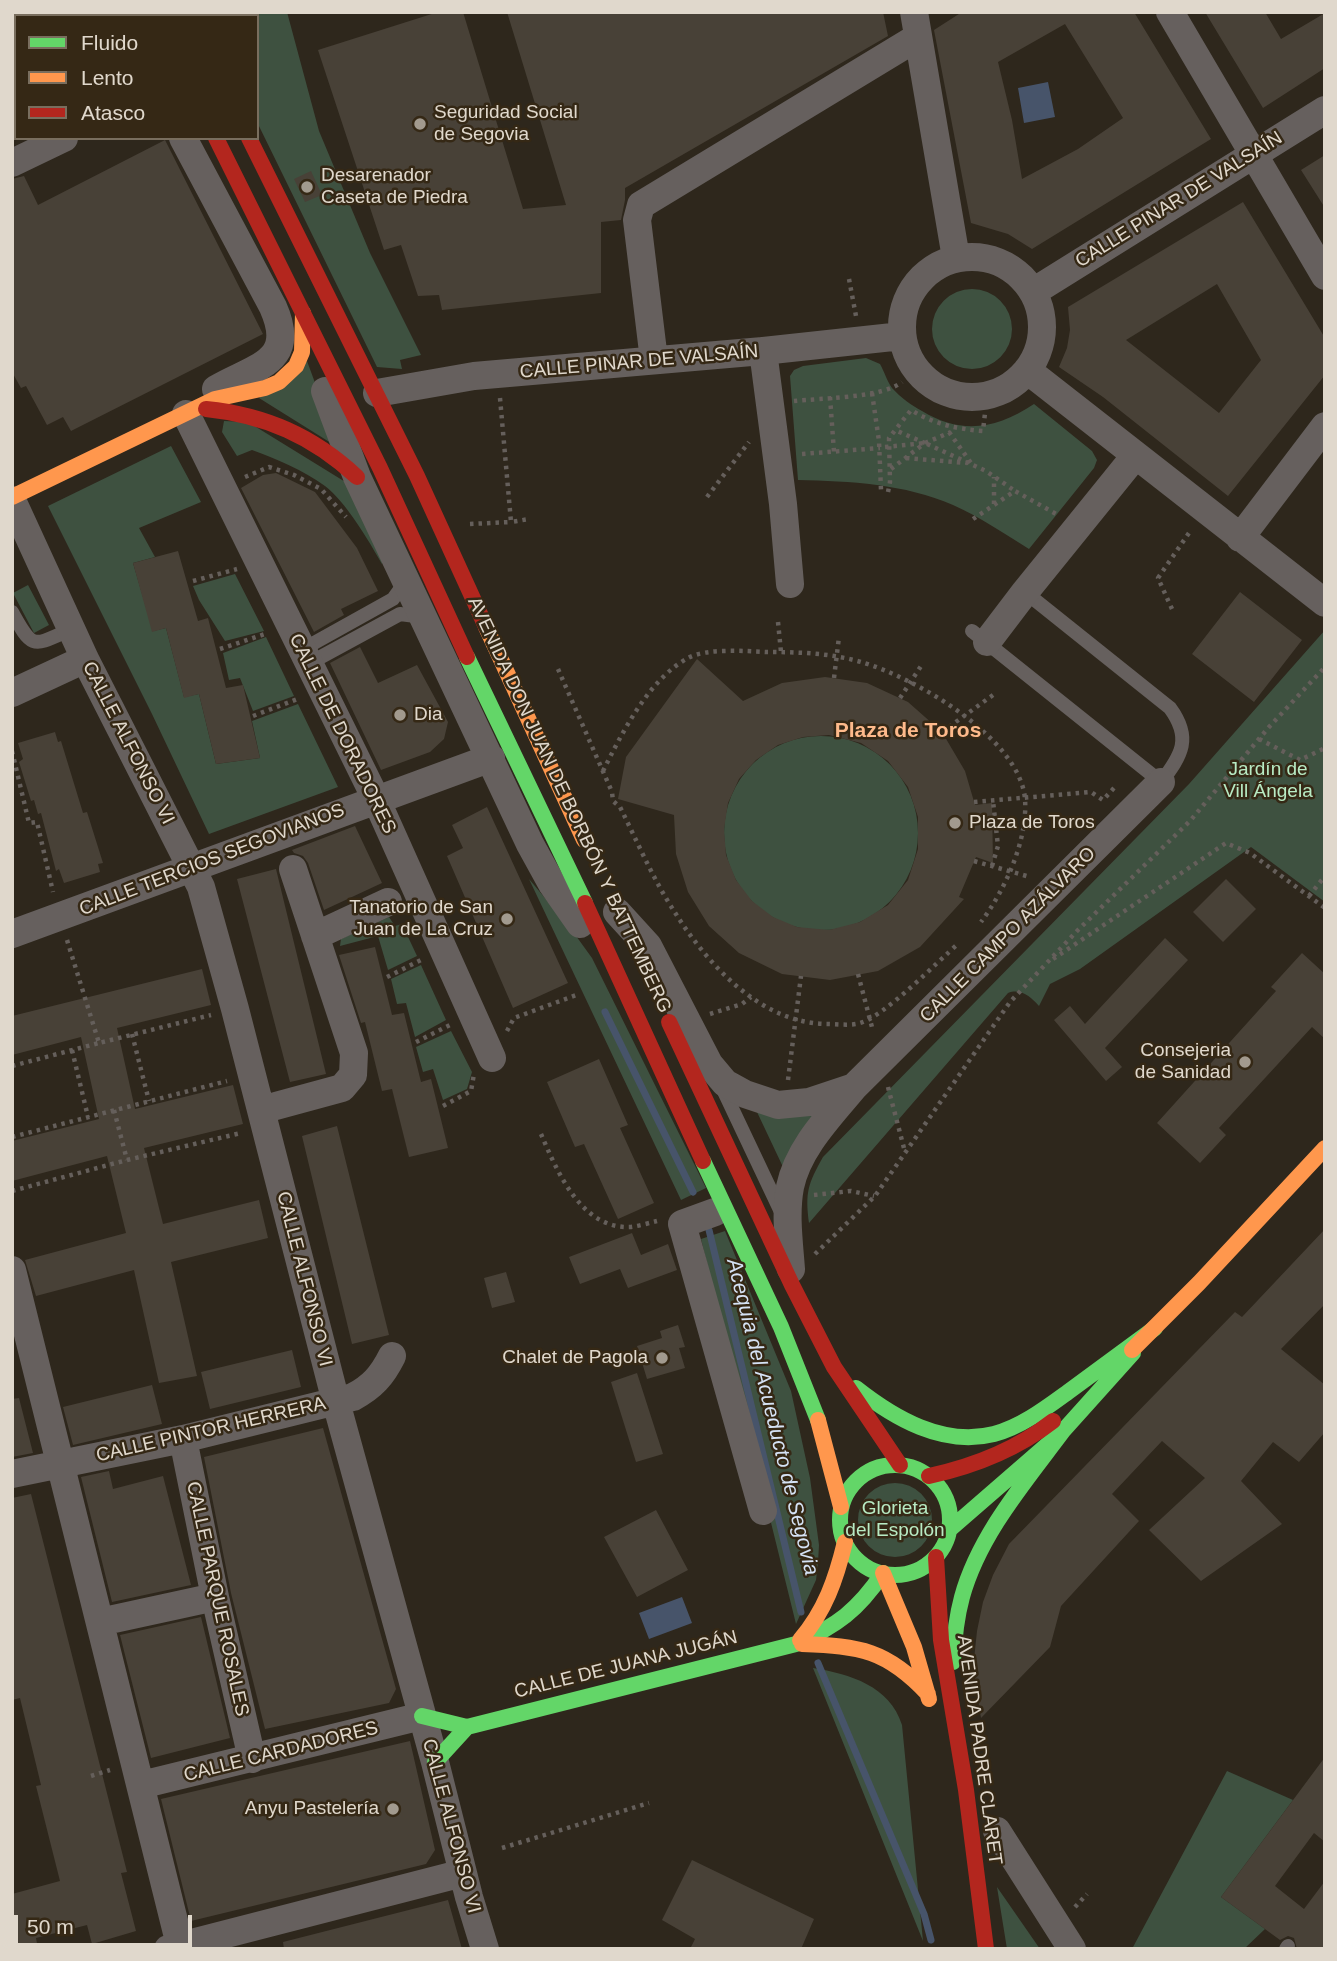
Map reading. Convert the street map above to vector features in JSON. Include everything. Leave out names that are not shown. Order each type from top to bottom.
[{"type":"main road","name":"AVENIDA DON JUAN DE BORBÓN Y BATTEMBERG","points":[[217,140],[380,468],[626,990],[781,1327],[817,1415],[841,1507]]},
{"type":"main road","name":"AVENIDA DON JUAN DE BORBÓN Y BATTEMBERG","points":[[249,140],[377,393],[591,855]]},
{"type":"main road","points":[[12,498],[226,395],[270,387],[289,374],[302,351],[303,313]]},
{"type":"main road","points":[[191,411],[235,412],[279,424],[325,449],[341,460],[357,477]]},
{"type":"main road","name":"AVENIDA DON JUAN DE BORBÓN Y BATTEMBERG","points":[[615,906],[799,1274],[839,1374],[900,1465]]},
{"type":"main road","points":[[953,1713],[953,1654],[956,1620],[964,1588],[976,1558],[1007,1506],[1063,1431],[1155,1328],[1325,1148]]},
{"type":"main road","points":[[839,1374],[873,1402],[906,1421],[949,1436],[982,1436],[1017,1425],[1041,1411],[1155,1328]]},
{"type":"main road","points":[[929,1476],[1007,1451],[1047,1426],[1155,1328]]},
{"type":"main road","points":[[949,1530],[1063,1431]]},
{"type":"main road","points":[[900,1465],[920,1470],[929,1476],[945,1496],[950,1513],[949,1530],[947,1540],[936,1557],[913,1572],[883,1573],[862,1563],[845,1542],[840,1519],[841,1507],[849,1489],[863,1475],[880,1466],[900,1465]]},
{"type":"main road","points":[[796,1644],[816,1623],[828,1599],[845,1542]]},
{"type":"main road","name":"AVENIDA PADRE CLARET","points":[[936,1557],[941,1640],[966,1790],[986,1949]]},
{"type":"main road","points":[[883,1573],[914,1647],[932,1717]]},
{"type":"main road","name":"CALLE DE JUANA JUGÁN","points":[[422,1716],[467,1727],[796,1644],[833,1628],[847,1618],[865,1600],[883,1573]]},
{"type":"main road","points":[[796,1644],[861,1647],[895,1664],[917,1681],[928,1694]]},
{"type":"main road","points":[[435,1762],[467,1727]]},
{"type":"street","points":[[1170,12],[1325,276]]},
{"type":"street","points":[[654,360],[637,220],[641,205],[874,64],[915,18]]},
{"type":"street","points":[[915,18],[956,258]]},
{"type":"street","name":"CALLE PINAR DE VALSAÍN","points":[[1033,292],[1252,153],[1325,110]]},
{"type":"street","points":[[12,163],[60,140]]},
{"type":"street","points":[[184,140],[273,307],[281,330],[280,345],[270,359],[218,388],[191,411]]},
{"type":"street","points":[[956,258],[991,259],[1008,266],[1022,277],[1033,292],[1039,307],[1042,332],[1036,356],[1014,383],[999,392],[981,397],[962,396],[929,382],[916,369],[902,336],[904,306],[914,287],[929,271],[956,258]]},
{"type":"street","name":"AVENIDA DON JUAN DE BORBÓN Y BATTEMBERG","points":[[303,313],[324,386],[357,477],[530,844],[552,884],[626,990]]},
{"type":"street","name":"CALLE PINAR DE VALSAÍN","points":[[377,393],[498,374],[902,336]]},
{"type":"street","points":[[764,351],[790,584]]},
{"type":"street","points":[[1027,370],[1325,603]]},
{"type":"street","name":"CALLE DE DORADORES","points":[[191,411],[222,487],[376,799],[492,1058]]},
{"type":"street","points":[[1240,538],[1325,426]]},
{"type":"street","points":[[980,636],[1025,592],[1135,456]]},
{"type":"street","name":"CALLE ALFONSO VI","points":[[12,498],[85,659],[201,887],[336,1402],[485,1949]]},
{"type":"street","points":[[12,693],[85,659]]},
{"type":"street","name":"CALLE TERCIOS SEGOVIANOS","points":[[12,934],[491,758]]},
{"type":"street","name":"CALLE CAMPO AZÁLVARO","points":[[799,1274],[787,1224],[791,1186],[798,1163],[826,1121],[854,1087],[1161,782]]},
{"type":"street","points":[[263,1119],[342,1088],[354,1075],[354,1053],[293,869]]},
{"type":"street","points":[[315,936],[388,902]]},
{"type":"street","points":[[615,906],[648,946],[716,1074]]},
{"type":"street","name":"CALLE CAMPO AZÁLVARO","points":[[716,1074],[734,1089],[778,1105],[809,1102],[854,1087]]},
{"type":"street","points":[[715,1212],[682,1224],[763,1511]]},
{"type":"street","points":[[12,1270],[18,1314],[60,1464],[141,1785],[177,1948],[463,1873]]},
{"type":"street","name":"CALLE PINTOR HERRERA","points":[[12,1474],[183,1439],[353,1397],[371,1387],[381,1377],[392,1356]]},
{"type":"street","name":"CALLE PARQUE ROSALES","points":[[183,1439],[252,1759]]},
{"type":"street","points":[[100,1622],[215,1597]]},
{"type":"street","name":"CALLE CARDADORES","points":[[141,1785],[422,1716]]},
{"type":"street","points":[[997,1831],[1072,1949]]},
{"type":"lane","points":[[305,658],[314,643],[393,599],[407,580]]},
{"type":"lane","name":"CALLE CAMPO AZÁLVARO","points":[[1025,592],[1170,708],[1181,723],[1181,750],[1161,782]]},
{"type":"lane","points":[[12,612],[29,640],[34,642],[42,642],[72,629]]},
{"type":"lane","points":[[305,658],[400,614],[424,617]]},
{"type":"lane","points":[[980,636],[1161,782]]},
{"type":"lane","points":[[716,1074],[787,1224]]},
{"type":"lane","name":"AVENIDA DON JUAN DE BORBÓN Y BATTEMBERG","points":[[705,1166],[708,1193],[715,1212],[726,1228],[742,1242]]},
{"type":"path","points":[[849,279],[856,316]]},
{"type":"path","points":[[498,374],[511,522]]},
{"type":"path","points":[[786,401],[872,393],[894,388],[902,382]]},
{"type":"path","points":[[872,393],[890,469],[888,492]]},
{"type":"path","points":[[830,397],[834,452]]},
{"type":"path","points":[[881,490],[884,447],[911,410],[930,421],[985,433],[985,413]]},
{"type":"path","points":[[890,469],[925,443],[959,429]]},
{"type":"path","points":[[895,430],[971,464],[1064,517]]},
{"type":"path","points":[[949,432],[971,464]]},
{"type":"path","points":[[708,498],[754,436]]},
{"type":"path","points":[[790,456],[925,443]]},
{"type":"path","points":[[905,458],[971,464]]},
{"type":"path","points":[[222,487],[269,467],[294,475],[321,489],[353,525]]},
{"type":"path","points":[[993,505],[994,477]]},
{"type":"path","points":[[973,520],[1015,491]]},
{"type":"path","points":[[1172,610],[1158,578],[1205,510]]},
{"type":"path","points":[[470,524],[529,519]]},
{"type":"path","points":[[778,622],[781,652]]},
{"type":"path","points":[[220,649],[269,633]]},
{"type":"path","points":[[834,678],[839,637]]},
{"type":"path","points":[[603,771],[625,727],[650,693],[675,666],[691,656],[731,651],[781,652],[837,658],[860,661],[911,681],[965,716],[1009,759],[1021,781],[1025,799],[1023,828],[1010,871],[996,902],[977,927]]},
{"type":"path","points":[[900,698],[923,663]]},
{"type":"path","points":[[799,1274],[875,1196],[1010,1002],[1190,821],[1259,739],[1325,667]]},
{"type":"path","points":[[558,669],[603,771],[613,801],[620,807],[673,911],[704,953],[751,998],[784,1016],[810,1024],[858,1024],[882,1011],[967,936]]},
{"type":"path","points":[[942,732],[993,695]]},
{"type":"path","points":[[1259,739],[1300,760],[1325,748]]},
{"type":"path","points":[[12,751],[29,822],[37,822],[60,917],[99,1043]]},
{"type":"path","points":[[974,802],[1091,792],[1102,800],[1114,788]]},
{"type":"path","points":[[992,866],[998,846],[993,801]]},
{"type":"path","points":[[1046,964],[1226,843],[1250,853],[1325,908]]},
{"type":"path","points":[[974,861],[1058,884]]},
{"type":"path","points":[[1309,896],[1325,876]]},
{"type":"path","points":[[387,977],[424,959]]},
{"type":"path","points":[[786,1089],[801,976]]},
{"type":"path","points":[[514,1018],[579,993]]},
{"type":"path","points":[[702,1015],[722,1011],[751,998]]},
{"type":"path","points":[[12,1066],[235,1009]]},
{"type":"path","points":[[416,1042],[454,1023]]},
{"type":"path","points":[[132,1034],[149,1101]]},
{"type":"path","points":[[72,1050],[88,1117]]},
{"type":"path","points":[[12,1137],[252,1074]]},
{"type":"path","points":[[114,1110],[127,1160]]},
{"type":"path","points":[[12,1191],[263,1119]]},
{"type":"path","points":[[541,1134],[571,1192],[593,1215],[617,1226],[631,1227],[667,1219]]},
{"type":"path","points":[[802,1196],[851,1191],[875,1196]]},
{"type":"path","points":[[91,1776],[111,1770]]},
{"type":"path","points":[[502,1847],[649,1803]]},
{"type":"green space","points":[[287,12],[319,131],[370,253],[421,355],[400,360],[402,369],[377,367],[259,126],[259,14],[234,14]]},
{"type":"green space","points":[[964,289],[980,289],[1001,300],[1012,321],[1012,337],[1001,358],[980,369],[964,369],[950,363],[938,351],[932,337],[932,321],[938,307],[950,295]]},
{"type":"green space","points":[[866,358],[880,364],[892,388],[906,401],[951,424],[992,424],[1034,404],[1092,451],[1097,460],[1094,468],[1029,549],[973,515],[916,492],[877,485],[798,480],[790,376],[794,370],[803,366]]},
{"type":"green space","points":[[307,361],[339,448],[259,398]]},
{"type":"green space","points":[[224,421],[248,422],[347,483],[385,549],[382,564],[356,522],[333,493],[290,465],[261,453],[252,450],[237,456],[222,432]]},
{"type":"green space","points":[[171,446],[201,502],[139,528],[155,557],[133,563],[153,631],[166,628],[184,697],[199,694],[216,764],[260,758],[252,721],[298,704],[338,787],[209,834],[48,506]]},
{"type":"green space","points":[[235,574],[264,631],[225,641],[193,586]]},
{"type":"green space","points":[[28,585],[49,625],[34,633],[13,593]]},
{"type":"green space","name":"Jardín de Vill Ángela","points":[[1325,630],[1325,902],[1251,847],[1080,969],[1050,984],[1039,1006],[1021,993],[1008,993],[809,1223],[809,1188],[823,1157],[1189,784]]},
{"type":"green space","points":[[266,637],[294,696],[253,711],[240,678],[229,680],[223,653]]},
{"type":"green space","points":[[821,736],[858,743],[890,764],[911,796],[918,833],[911,870],[890,902],[858,923],[821,930],[784,923],[752,902],[731,870],[724,833],[731,796],[752,764],[784,743]]},
{"type":"green space","points":[[529,879],[592,958],[706,1188],[681,1200]]},
{"type":"green space","points":[[389,917],[395,926],[402,924],[417,956],[388,970],[378,936],[340,946],[341,939]]},
{"type":"green space","points":[[421,965],[446,1020],[415,1037],[406,1003],[397,1004],[391,979]]},
{"type":"green space","points":[[451,1031],[472,1072],[467,1089],[443,1100],[433,1069],[423,1072],[416,1047]]},
{"type":"green space","points":[[820,1109],[783,1167],[757,1112]]},
{"type":"green space","points":[[725,1231],[791,1391],[810,1478],[819,1545],[818,1563],[816,1580],[796,1624],[701,1239]]},
{"type":"green space","name":"Glorieta del Espolón","points":[[895,1483],[916,1489],[926,1499],[932,1520],[926,1541],[916,1551],[895,1557],[874,1551],[864,1541],[858,1520],[864,1499],[874,1489]]},
{"type":"green space","points":[[813,1668],[854,1678],[878,1691],[888,1700],[902,1725],[923,1941]]},
{"type":"green space","points":[[1227,1771],[1293,1800],[1221,1897],[1265,1929],[1244,1949],[1132,1949]]},
{"type":"green space","points":[[997,1887],[1040,1949],[1007,1949]]},
{"type":"water","points":[[1048,82],[1055,117],[1024,123],[1018,88]]},
{"type":"water","points":[[682,1597],[692,1623],[649,1639],[639,1613]]},
{"type":"building","points":[[438,12],[463,12],[523,209],[566,205],[507,12],[883,12],[888,36],[625,188],[621,220],[601,222],[601,293],[442,310],[439,295],[418,296],[401,245],[384,250],[318,50]]},
{"type":"building","points":[[962,12],[1134,12],[1211,139],[1032,249],[1008,234],[971,223],[934,30]],"holes":[[[1065,24],[1123,118],[1078,149],[1022,179],[998,62]]]},
{"type":"building","points":[[1205,12],[1265,12],[1281,39],[1325,13],[1325,68],[1263,108]]},
{"type":"building","points":[[165,140],[263,334],[71,431],[63,417],[47,425],[26,386],[21,388],[12,372],[12,179],[24,176],[38,205]]},
{"type":"building","points":[[1325,155],[1325,208],[1301,170]]},
{"type":"building","name":"Desarenador Caseta de Piedra","points":[[311,171],[322,195],[305,202],[294,179]]},
{"type":"building","points":[[1243,202],[1325,338],[1325,375],[1228,496],[1103,397],[1059,367],[1067,348],[1070,330],[1068,307]],"holes":[[[1217,284],[1261,360],[1219,413],[1126,340]]]},
{"type":"building","points":[[276,473],[315,492],[357,548],[378,591],[341,609],[344,615],[314,632],[241,488],[263,475]]},
{"type":"building","points":[[178,551],[198,621],[208,618],[226,688],[243,685],[260,758],[216,764],[199,694],[184,698],[166,628],[152,632],[133,563]]},
{"type":"building","points":[[1240,592],[1302,640],[1254,702],[1192,654]]},
{"type":"building","name":"Dia","points":[[360,647],[378,683],[417,665],[448,722],[444,739],[430,752],[381,770],[330,663]]},
{"type":"building","name":"Plaza de Toros","points":[[697,659],[743,701],[782,683],[825,677],[867,683],[908,702],[942,732],[965,771],[975,805],[992,803],[993,863],[976,857],[959,897],[964,899],[920,947],[878,971],[830,980],[782,974],[739,953],[709,926],[688,892],[676,854],[674,815],[618,799],[626,757]],"holes":[[[829,735],[861,743],[888,761],[908,787],[918,817],[918,849],[908,880],[888,905],[860,922],[829,930],[797,927],[773,917],[752,901],[736,880],[726,855],[724,829],[728,803],[739,779],[756,760],[778,745],[803,737]]]},
{"type":"building","points":[[55,732],[58,742],[61,741],[83,813],[87,812],[103,863],[98,864],[100,872],[64,883],[59,869],[56,871],[41,813],[38,814],[34,800],[31,801],[19,762],[23,759],[18,743]]},
{"type":"building","name":"Tanatorio de San Juan de La Cruz","points":[[487,807],[568,983],[513,1008],[447,856],[463,848],[452,825]]},
{"type":"building","points":[[355,826],[382,883],[324,910],[308,863],[303,856],[292,850]]},
{"type":"building","points":[[276,869],[326,1074],[290,1082],[237,879]]},
{"type":"building","points":[[1226,879],[1256,909],[1223,942],[1193,912]]},
{"type":"building","points":[[1165,938],[1188,960],[1105,1048],[1122,1067],[1106,1081],[1054,1020],[1070,1006],[1085,1024]]},
{"type":"building","points":[[375,947],[392,1015],[404,1013],[421,1082],[431,1079],[448,1148],[409,1157],[392,1089],[382,1091],[365,1022],[361,1023],[339,955]]},
{"type":"building","name":"Consejeria de Sanidad","points":[[1302,953],[1325,974],[1325,1039],[1312,1027],[1219,1128],[1226,1135],[1200,1163],[1157,1123],[1276,991],[1271,987]]},
{"type":"building","points":[[202,969],[211,1005],[117,1028],[135,1109],[233,1085],[243,1124],[144,1148],[163,1224],[259,1200],[268,1238],[171,1262],[197,1376],[159,1383],[134,1270],[36,1296],[25,1260],[126,1233],[107,1156],[12,1181],[12,1141],[99,1119],[81,1037],[12,1055],[12,1016]]},
{"type":"building","points":[[599,1059],[628,1125],[620,1128],[654,1203],[618,1219],[584,1144],[575,1147],[547,1082]]},
{"type":"building","points":[[337,1126],[389,1335],[352,1344],[302,1136]]},
{"type":"building","points":[[1325,1229],[1325,1304],[1281,1349],[1325,1385],[1325,1432],[1299,1462],[1273,1442],[1241,1481],[1282,1524],[1201,1581],[1149,1530],[1205,1478],[1162,1441],[1112,1494],[1139,1521],[1061,1606],[1050,1647],[981,1718],[973,1669],[977,1631],[983,1602],[1009,1544],[1235,1312],[1242,1317]]},
{"type":"building","points":[[632,1233],[641,1255],[668,1244],[677,1270],[628,1288],[620,1269],[580,1284],[569,1257]]},
{"type":"building","points":[[506,1272],[515,1302],[492,1308],[484,1278]]},
{"type":"building","name":"Chalet de Pagola","points":[[678,1325],[685,1347],[679,1348],[685,1368],[647,1379],[637,1346],[662,1338],[660,1331]]},
{"type":"building","points":[[292,1350],[301,1387],[210,1409],[201,1372]]},
{"type":"building","points":[[637,1373],[663,1454],[636,1462],[611,1382]]},
{"type":"building","points":[[152,1385],[162,1424],[73,1445],[63,1407]]},
{"type":"building","points":[[19,1398],[33,1453],[12,1457],[12,1399]]},
{"type":"building","points":[[323,1428],[396,1689],[389,1703],[265,1729],[231,1593],[204,1457]]},
{"type":"building","points":[[109,1471],[113,1489],[163,1476],[191,1585],[112,1602],[81,1477]]},
{"type":"building","points":[[31,1494],[127,1872],[121,1873],[136,1931],[92,1944],[87,1925],[36,1938],[38,1949],[12,1949],[12,1894],[60,1881],[36,1786],[41,1785],[20,1698],[12,1700],[12,1498]]},
{"type":"building","points":[[656,1510],[688,1570],[637,1597],[604,1537]]},
{"type":"building","points":[[201,1617],[230,1738],[151,1758],[120,1635]]},
{"type":"building","points":[[410,1741],[435,1850],[426,1864],[191,1921],[161,1799]]},
{"type":"building","points":[[1325,1757],[1325,1842],[1314,1833],[1275,1886],[1304,1909],[1325,1881],[1325,1949],[1297,1949],[1294,1938],[1288,1936],[1280,1940],[1221,1897]]},
{"type":"building","points":[[692,1860],[814,1919],[801,1949],[690,1949],[695,1939],[662,1920]]},
{"type":"building","points":[[448,1900],[462,1949],[284,1949],[283,1942]]},
{"type":"waterway","name":"Acequia del Acueducto de Segovia","points":[[605,1012],[693,1192]]},
{"type":"waterway","name":"Acequia del Acueducto de Segovia","points":[[709,1230],[801,1612]]},
{"type":"waterway","name":"Acequia del Acueducto de Segovia","points":[[818,1663],[924,1914],[931,1940]]},
{"type":"traffic: fast","points":[[467,657],[585,903]]},
{"type":"traffic: fast","points":[[703,1161],[781,1327],[818,1420]]},
{"type":"traffic: fast","points":[[856,1388],[886,1410],[920,1427],[956,1437],[994,1434],[1014,1427],[1042,1410],[1155,1328]]},
{"type":"traffic: fast","points":[[949,1530],[1063,1431],[1133,1353]]},
{"type":"traffic: fast","points":[[953,1662],[960,1605],[980,1552],[1005,1510],[1063,1431]]},
{"type":"traffic: fast","points":[[895,1465],[916,1469],[934,1481],[946,1499],[950,1520],[946,1541],[934,1559],[916,1571],[895,1575],[874,1571],[856,1559],[844,1541],[840,1520],[844,1499],[856,1481],[874,1469],[895,1465]]},
{"type":"traffic: fast","points":[[422,1716],[467,1727],[796,1644],[846,1616],[883,1573]]},
{"type":"traffic: fast","points":[[435,1762],[467,1727]]},
{"type":"traffic: slow","points":[[12,497],[215,399],[265,388],[279,382],[296,366],[302,352],[303,313]]},
{"type":"traffic: slow","points":[[486,627],[584,840]]},
{"type":"traffic: slow","points":[[1132,1350],[1199,1283],[1325,1148]]},
{"type":"traffic: slow","points":[[818,1420],[841,1507]]},
{"type":"traffic: slow","points":[[800,1640],[816,1618],[828,1594],[845,1542]]},
{"type":"traffic: slow","points":[[883,1573],[914,1647],[929,1699]]},
{"type":"traffic: slow","points":[[802,1644],[840,1646],[871,1653],[899,1668],[928,1694]]},
{"type":"traffic: jam","points":[[217,140],[380,468],[467,657]]},
{"type":"traffic: jam","points":[[250,140],[417,476],[486,627]]},
{"type":"traffic: jam","points":[[206,409],[248,416],[287,430],[323,450],[357,477]]},
{"type":"traffic: jam","points":[[585,903],[703,1161]]},
{"type":"traffic: jam","points":[[669,1022],[792,1285],[834,1367],[900,1465]]},
{"type":"traffic: jam","points":[[929,1476],[963,1467],[1010,1449],[1053,1421]]},
{"type":"traffic: jam","points":[[936,1557],[941,1640],[966,1790],[986,1949]]},
{"type":"place","name":"Seguridad Social de Segovia","points":[[420,124]]},
{"type":"place","name":"Desarenador Caseta de Piedra","points":[[307,187]]},
{"type":"place","name":"Dia","points":[[400,715]]},
{"type":"place","name":"Plaza de Toros","points":[[955,823]]},
{"type":"place","name":"Tanatorio de San Juan de La Cruz","points":[[507,919]]},
{"type":"place","name":"Consejeria de Sanidad","points":[[1245,1062]]},
{"type":"place","name":"Chalet de Pagola","points":[[662,1358]]},
{"type":"place","name":"Anyu Pastelería","points":[[393,1809]]},
{"type":"district","name":"Plaza de Toros","points":[[908,731]]}]
